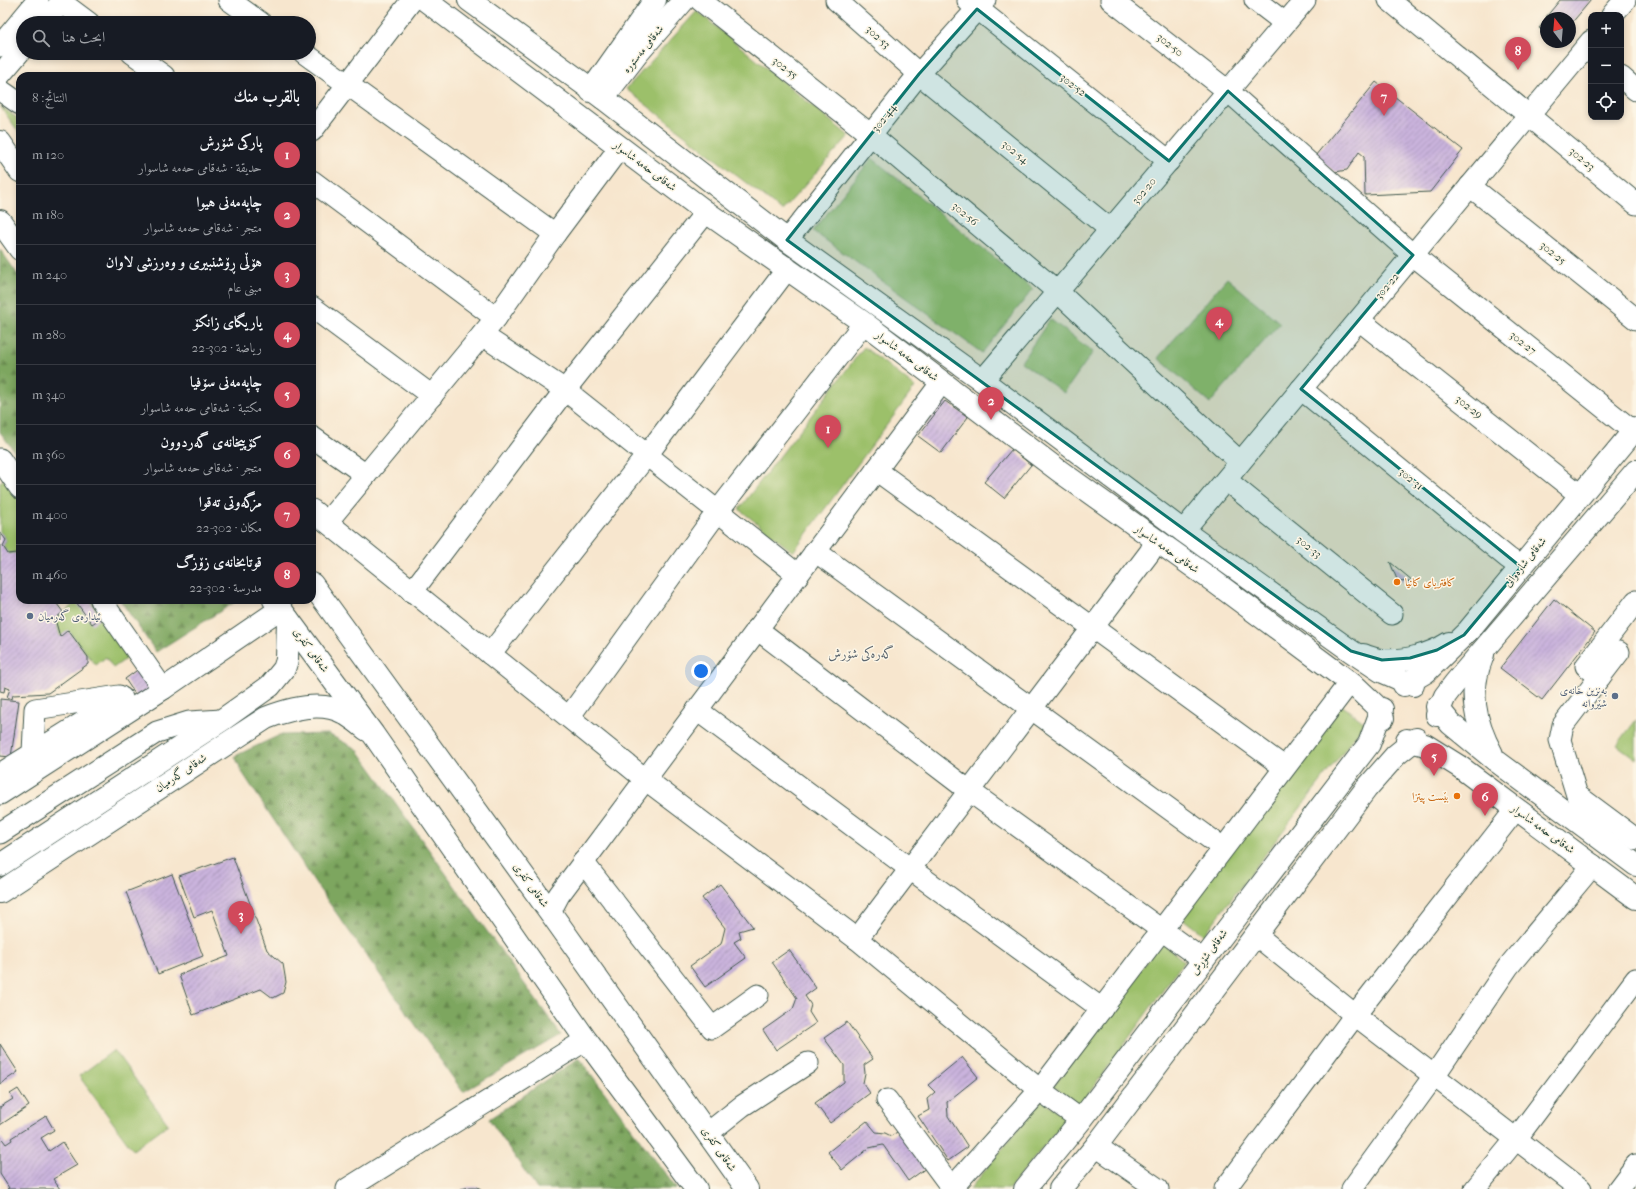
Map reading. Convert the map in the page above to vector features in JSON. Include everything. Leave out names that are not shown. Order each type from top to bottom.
[{"type":"main road","name":"شەقامی حەمە شاسوار","points":[[425,0],[706,212],[864,323],[1058,470],[1155,541],[1212,580],[1350,682],[1367,696],[1382,714]]},
{"type":"main road","points":[[469,0],[597,95],[787,240],[982,381],[1183,531],[1381,671],[1428,692],[1434,698],[1438,711],[1451,724],[1495,760],[1635,864],[1628,892]]},
{"type":"main road","name":"شەقامی مەستورە","points":[[597,95],[631,47],[655,0]]},
{"type":"main road","name":"شەقامی مەستورە","points":[[631,47],[684,0]]},
{"type":"main road","points":[[0,142],[16,165]]},
{"type":"main road","points":[[0,221],[16,244]]},
{"type":"main road","name":"شەقامی شارەوانی","points":[[1408,684],[1436,664],[1471,627],[1635,429]]},
{"type":"main road","points":[[1060,1189],[1096,1146],[1366,789],[1396,755],[1412,740],[1430,731],[1445,696],[1455,683],[1636,472]]},
{"type":"main road","points":[[1212,580],[1228,562]]},
{"type":"main road","name":"شەقامی کفری","points":[[316,590],[550,912],[747,1189]]},
{"type":"main road","name":"شەقامی کفری","points":[[278,607],[373,734],[586,1040],[696,1189]]},
{"type":"main road","name":"شەقامی گەرمیان","points":[[0,865],[222,720],[270,686],[284,669],[288,650],[278,607]]},
{"type":"main road","points":[[1351,651],[1382,660],[1410,658],[1437,650],[1471,627],[1492,641]]},
{"type":"main road","points":[[1492,641],[1478,667],[1473,695],[1474,710],[1482,736],[1495,760]]},
{"type":"main road","points":[[1408,684],[1389,694],[1382,714],[1391,733],[1399,737],[1412,740]]},
{"type":"main road","name":"شەقامی گەرمیان","points":[[0,892],[266,718],[295,709],[323,708],[344,713],[373,734]]},
{"type":"main road","name":"شەقامی شۆڕش","points":[[1025,1189],[1081,1120],[1369,744],[1382,714]]},
{"type":"main road","name":"شەقامی حەمە شاسوار","points":[[1412,740],[1438,752],[1628,892]]},
{"type":"main road","points":[[1347,773],[1366,789]]},
{"type":"street","points":[[25,16],[38,0]]},
{"type":"street","points":[[228,0],[251,16]]},
{"type":"street","points":[[316,126],[412,0]]},
{"type":"street","name":"302-55","points":[[700,0],[871,136]]},
{"type":"street","name":"302-53","points":[[836,0],[919,74]]},
{"type":"street","name":"302-50","points":[[1111,0],[1228,91],[1413,255]]},
{"type":"street","points":[[1255,0],[1285,23]]},
{"type":"street","name":"302-20","points":[[982,381],[1305,0]]},
{"type":"street","name":"302-23","points":[[1389,0],[1636,204]]},
{"type":"street","points":[[1615,12],[1625,0]]},
{"type":"street","points":[[50,16],[62,1],[80,16]]},
{"type":"street","name":"302-44","points":[[787,240],[977,3]]},
{"type":"street","name":"302-52","points":[[977,3],[1169,161]]},
{"type":"street","points":[[0,46],[16,27]]},
{"type":"street","name":"302-22","points":[[1183,531],[1529,115],[1588,47]]},
{"type":"street","points":[[16,57],[1,75],[16,98]]},
{"type":"street","points":[[142,60],[158,72]]},
{"type":"street","points":[[314,60],[555,234]]},
{"type":"street","name":"302-54","points":[[919,74],[1111,230]]},
{"type":"street","points":[[1624,80],[1636,90]]},
{"type":"street","name":"302-56","points":[[871,136],[1058,292],[1240,462]]},
{"type":"street","points":[[620,147],[555,234],[496,318],[366,475],[319,516],[645,779],[857,939],[1040,1090],[1081,1120]]},
{"type":"street","points":[[316,184],[496,318]]},
{"type":"street","name":"302-25","points":[[1470,186],[1636,319]]},
{"type":"street","points":[[412,592],[565,390],[706,212]]},
{"type":"street","name":"302-27","points":[[1413,255],[1635,429]]},
{"type":"street","points":[[490,654],[647,455],[781,277],[786,267]]},
{"type":"street","points":[[316,310],[432,396]]},
{"type":"street","name":"302-29","points":[[1358,320],[1580,495]]},
{"type":"street","points":[[569,717],[718,511],[864,323]]},
{"type":"street","points":[[482,335],[565,390],[798,575]]},
{"type":"street","points":[[550,912],[559,895],[583,862],[942,382]]},
{"type":"street","name":"302-31","points":[[1301,389],[1521,567]]},
{"type":"street","points":[[316,440],[366,475]]},
{"type":"street","points":[[0,461],[16,483]]},
{"type":"street","points":[[876,470],[1284,767]]},
{"type":"street","name":"302-33","points":[[1226,480],[1392,614]]},
{"type":"street","points":[[857,939],[1030,708],[1150,552],[1155,541]]},
{"type":"street","points":[[815,551],[1223,848]]},
{"type":"street","points":[[1600,677],[1586,666],[1636,601]]},
{"type":"street","points":[[104,604],[159,683]]},
{"type":"street","points":[[0,774],[36,760],[278,607]]},
{"type":"street","points":[[757,630],[968,790],[1203,960]]},
{"type":"street","points":[[1588,828],[1560,740],[1563,726],[1619,652]]},
{"type":"street","points":[[887,1100],[952,1189],[1040,1090],[1350,682]]},
{"type":"street","points":[[36,760],[35,709],[127,695],[159,683]]},
{"type":"street","points":[[0,794],[36,760],[127,695]]},
{"type":"street","points":[[697,710],[1102,1009]]},
{"type":"street","points":[[0,833],[157,732],[189,722],[222,720]]},
{"type":"street","points":[[1578,796],[1636,839]]},
{"type":"street","points":[[1226,1189],[1355,1015],[1516,809]]},
{"type":"street","points":[[583,862],[712,1028],[758,995]]},
{"type":"street","points":[[1352,1189],[1434,1076],[1508,967],[1593,865]]},
{"type":"street","points":[[1256,935],[1355,1015],[1581,1189]]},
{"type":"street","points":[[1475,1189],[1516,1139],[1636,979]]},
{"type":"street","points":[[347,1189],[586,1040]]},
{"type":"street","points":[[708,1133],[742,1106],[808,1064]]},
{"type":"street","points":[[1096,1146],[1158,1189]]},
{"type":"street","points":[[1618,1189],[1636,1165]]},
{"type":"highlighted area","points":[[977,9],[1169,161],[1228,91],[1413,255],[1301,389],[1521,567],[1464,635],[1437,650],[1410,658],[1382,660],[1351,651],[787,240],[919,74]]},
{"type":"green space","points":[[697,11],[849,136],[782,211],[626,89]]},
{"type":"green space","points":[[0,106],[16,117],[16,128]]},
{"type":"green space","points":[[872,158],[1033,289],[982,353],[813,231]]},
{"type":"green space","points":[[0,249],[16,272],[16,454],[0,432]]},
{"type":"green space","points":[[1227,278],[1280,323],[1210,403],[1158,358]]},
{"type":"green space","points":[[1050,319],[1093,352],[1064,393],[1021,362]]},
{"type":"green space","points":[[864,347],[915,387],[793,552],[739,509]]},
{"type":"green space","points":[[5,479],[16,494],[16,553],[8,554],[3,546],[6,540],[0,532],[0,482]]},
{"type":"green space","points":[[74,604],[94,604],[130,656],[113,668],[106,657],[96,665],[68,631],[60,637],[55,619]]},
{"type":"green space","points":[[123,604],[232,604],[156,652]]},
{"type":"green space","points":[[1340,704],[1365,723],[1204,935],[1179,916]]},
{"type":"green space","points":[[1636,720],[1636,759],[1617,745]]},
{"type":"green space","points":[[328,734],[357,749],[561,1035],[463,1092],[320,890],[242,772],[235,756],[280,735]]},
{"type":"green space","points":[[1161,942],[1184,961],[1080,1106],[1053,1086]]},
{"type":"green space","points":[[114,1050],[168,1124],[133,1150],[79,1076]]},
{"type":"green space","points":[[579,1058],[676,1189],[537,1189],[489,1119]]},
{"type":"green space","points":[[1042,1100],[1067,1118],[1009,1189],[970,1189]]},
{"type":"building","points":[[1560,0],[1591,0],[1576,18],[1576,12],[1550,12]]},
{"type":"building","points":[[1376,82],[1463,150],[1430,192],[1365,195],[1364,156],[1359,152],[1347,170],[1335,172],[1315,156]]},
{"type":"building","points":[[945,401],[968,417],[941,453],[918,436]]},
{"type":"building","points":[[1012,449],[1031,465],[1004,498],[984,482]]},
{"type":"building","name":"ئیدارەی گەرمیان","points":[[0,532],[6,540],[3,546],[8,554],[16,553],[16,604],[57,604],[63,612],[55,619],[60,637],[68,630],[88,657],[88,664],[48,693],[13,695],[12,699],[7,697],[10,689],[5,687],[4,692],[0,691]]},
{"type":"building","points":[[1390,562],[1413,581],[1398,582]]},
{"type":"building","points":[[1554,599],[1595,632],[1542,700],[1500,668]]},
{"type":"building","points":[[77,604],[92,604],[101,618],[92,624]]},
{"type":"building","points":[[140,668],[160,699],[145,709],[125,679]]},
{"type":"building","points":[[0,699],[19,701],[11,757],[0,756]]},
{"type":"building","points":[[233,857],[267,950],[283,964],[286,982],[283,993],[273,998],[261,989],[193,1015],[179,975],[229,956],[212,910],[194,917],[179,876]]},
{"type":"building","points":[[172,874],[203,956],[158,974],[126,892]]},
{"type":"building","points":[[720,884],[753,927],[739,931],[741,938],[734,942],[746,958],[705,987],[690,966],[721,944],[725,928],[702,898]]},
{"type":"building","points":[[789,950],[816,988],[805,996],[811,1005],[809,1012],[816,1023],[776,1050],[763,1030],[793,1009],[797,998],[772,962]]},
{"type":"building","points":[[847,1022],[873,1059],[864,1065],[865,1073],[863,1083],[870,1093],[830,1123],[815,1103],[844,1082],[844,1065],[824,1038]]},
{"type":"building","points":[[0,1044],[18,1072],[0,1084]]},
{"type":"building","points":[[962,1057],[978,1077],[947,1102],[948,1116],[968,1147],[948,1161],[918,1116],[929,1110],[927,1099],[935,1092],[928,1085]]},
{"type":"building","points":[[18,1089],[29,1106],[0,1125],[0,1107],[13,1099],[10,1094]]},
{"type":"building","points":[[46,1116],[54,1130],[41,1138],[49,1151],[62,1142],[77,1165],[53,1179],[60,1189],[7,1189],[9,1188],[0,1174],[0,1136],[6,1144],[12,1140],[11,1138]]},
{"type":"building","points":[[867,1121],[876,1132],[885,1133],[891,1136],[900,1130],[926,1168],[908,1181],[883,1145],[869,1148],[842,1170],[828,1152]]},
{"type":"building","points":[[477,1187],[481,1189],[461,1189]]},
{"type":"place","name":"قوتابخانه‌ی زۆزگ","points":[[1518,70]]},
{"type":"place","name":"مزگه‌وتی ته‌قوا","points":[[1384,116]]},
{"type":"place","name":"یاریگای زانکۆ","points":[[1219,340]]},
{"type":"place","name":"چاپەمەنی هیوا","points":[[991,420]]},
{"type":"place","name":"پارکی شۆرش","points":[[828,448]]},
{"type":"place","name":"کافتریای کانیا","points":[[1397,582]]},
{"type":"place","name":"ئیدارەی گەرمیان","points":[[30,616]]},
{"type":"place","name":"بەنزین خانەی شێروانە","points":[[1615,696]]},
{"type":"place","name":"چاپەمەنی سۆفیا","points":[[1434,776]]},
{"type":"place","name":"بێست پیتزا","points":[[1457,796]]},
{"type":"place","name":"کۆپیخانەی گەردوون","points":[[1485,816]]},
{"type":"place","name":"هۆڵی ڕۆشنبیری و وەرزشی لاوان","points":[[241,934]]},
{"type":"district","name":"گەرەکی شۆرش","points":[[861,653]]}]
